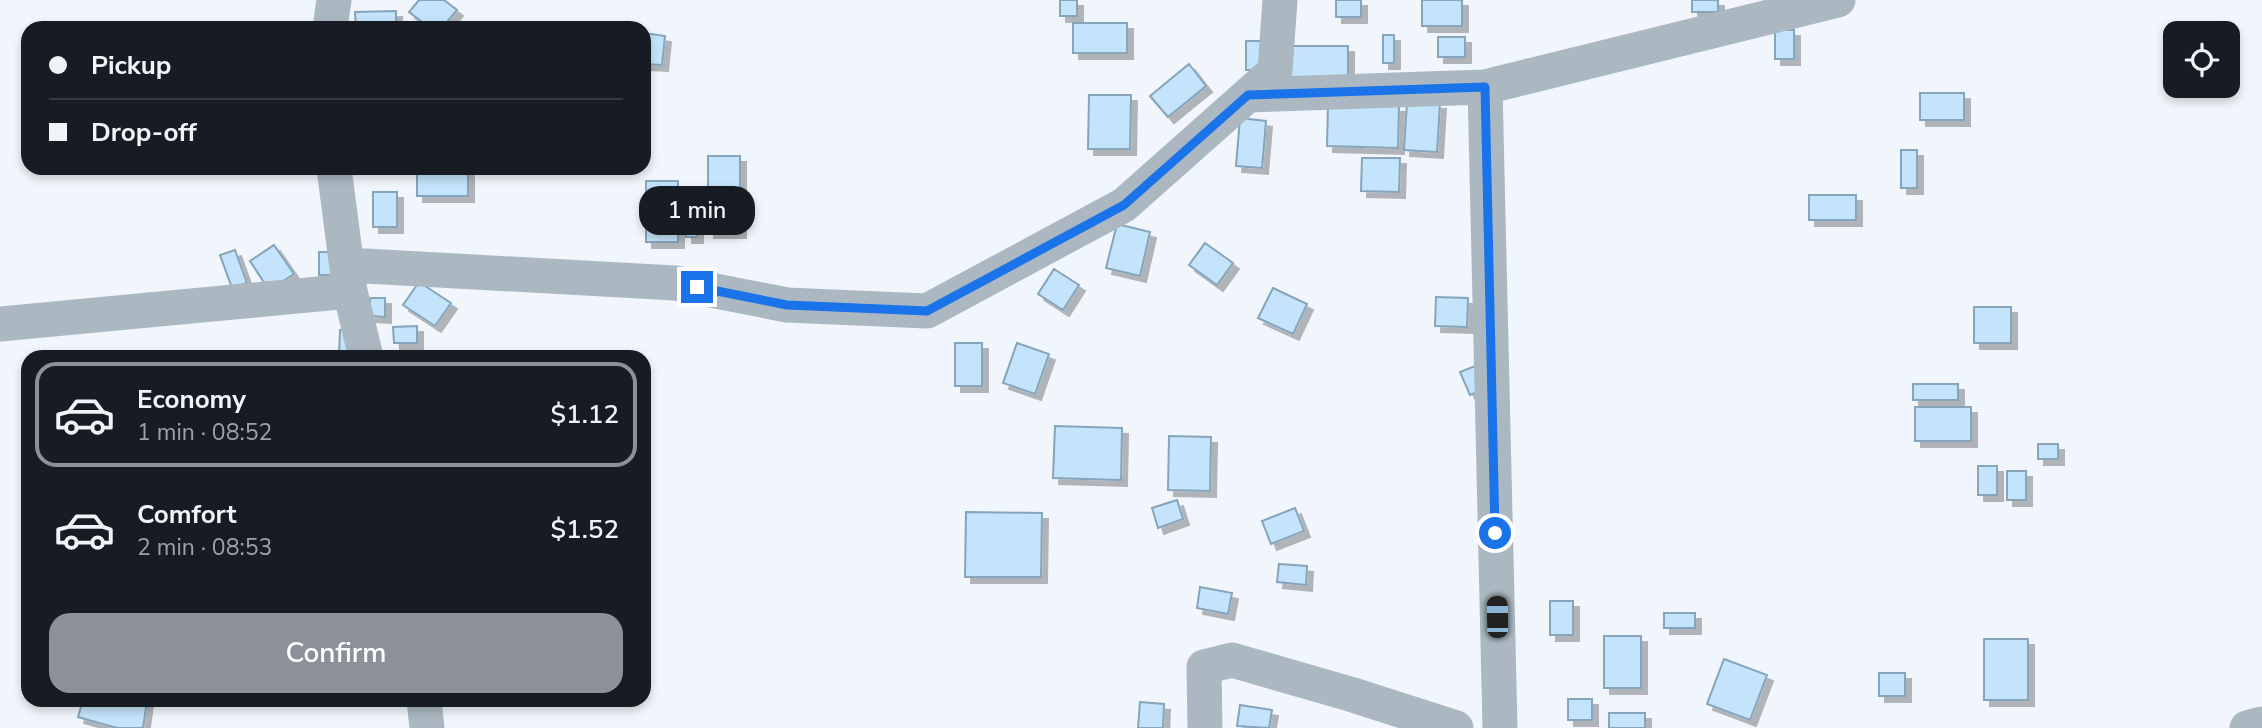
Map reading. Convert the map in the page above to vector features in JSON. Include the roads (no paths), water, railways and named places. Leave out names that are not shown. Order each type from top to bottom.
[{"type":"street","points":[[331,21],[334,0]]},
{"type":"street","points":[[0,324],[348,278],[675,283],[787,305],[927,311],[1124,205],[1275,71],[1280,0]]},
{"type":"street","points":[[1248,95],[1485,87],[1838,0]]},
{"type":"street","points":[[1485,87],[1500,728]]},
{"type":"street","points":[[335,175],[348,278],[364,350]]},
{"type":"street","points":[[1205,728],[1205,667],[1232,660],[1456,728]]},
{"type":"street","points":[[425,707],[427,728]]},
{"type":"street","points":[[2247,728],[2262,724]]}]
